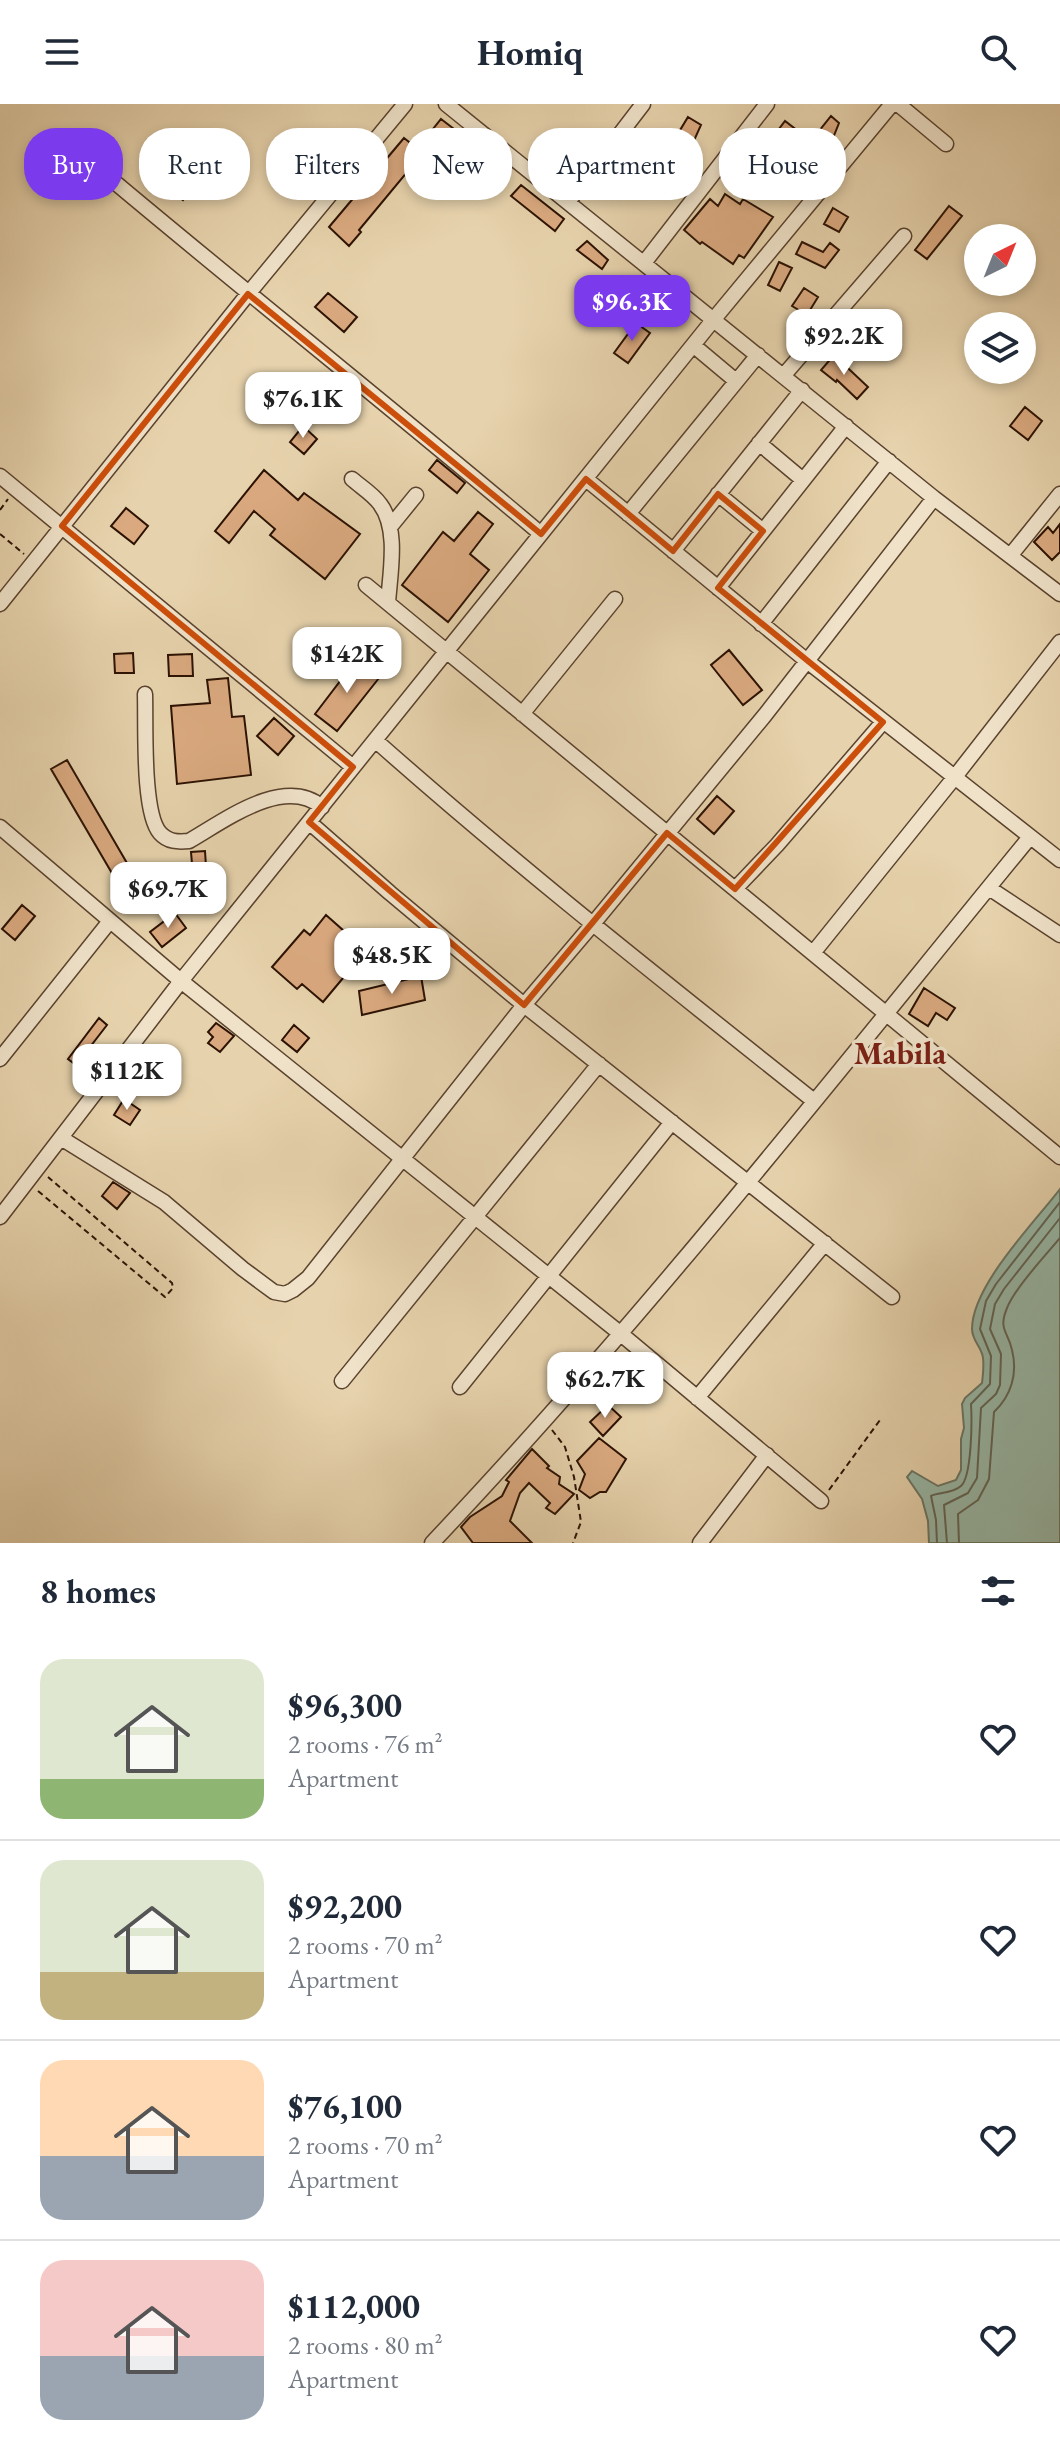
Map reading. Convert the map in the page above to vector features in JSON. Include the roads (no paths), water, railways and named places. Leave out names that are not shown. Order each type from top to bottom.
[{"type":"street","points":[[0,604],[248,294],[405,104]]},
{"type":"street","points":[[446,104],[934,498],[1060,594]]},
{"type":"street","points":[[568,202],[643,104]]},
{"type":"street","points":[[644,263],[767,104]]},
{"type":"street","points":[[0,1217],[181,981],[353,767],[714,319],[895,104],[946,144]]},
{"type":"street","points":[[123,189],[541,534]]},
{"type":"street","points":[[784,375],[904,236]]},
{"type":"street","points":[[693,345],[736,381]]},
{"type":"street","points":[[628,514],[758,355]]},
{"type":"street","points":[[673,551],[802,390]]},
{"type":"street","points":[[718,588],[846,426]]},
{"type":"street","points":[[759,443],[803,480]]},
{"type":"street","points":[[761,624],[889,461]]},
{"type":"street","points":[[0,476],[143,597],[353,767]]},
{"type":"street","points":[[352,479],[378,501],[390,527],[388,603]]},
{"type":"street","points":[[586,479],[807,661],[1060,860]]},
{"type":"street","points":[[718,494],[763,531]]},
{"type":"street","points":[[1010,556],[1060,494]]},
{"type":"street","points":[[390,527],[416,495]]},
{"type":"street","points":[[61,1138],[164,1202],[274,1292],[285,1294],[293,1290],[308,1278],[524,1005],[807,661],[934,498]]},
{"type":"street","points":[[366,585],[1060,1157]]},
{"type":"street","points":[[522,714],[615,599]]},
{"type":"street","points":[[813,953],[1060,642]]},
{"type":"street","points":[[145,694],[149,807],[162,835],[177,842],[189,841],[259,802],[287,795],[309,798],[322,807]]},
{"type":"street","points":[[735,889],[883,722]]},
{"type":"street","points":[[375,740],[592,925],[814,1101]]},
{"type":"street","points":[[309,822],[524,1005],[892,1297]]},
{"type":"street","points":[[0,827],[181,981],[400,1160],[621,1334],[821,1501]]},
{"type":"street","points":[[432,1543],[621,1334],[1030,837]]},
{"type":"street","points":[[989,888],[1060,935]]},
{"type":"street","points":[[0,1059],[110,921]]},
{"type":"street","points":[[342,1381],[599,1064]]},
{"type":"street","points":[[460,1387],[672,1122]]},
{"type":"street","points":[[697,1398],[825,1243]]},
{"type":"street","points":[[700,1543],[767,1455]]},
{"type":"water","points":[[1060,1189],[1060,1543],[929,1543],[928,1521],[922,1499],[907,1477],[912,1471],[938,1486],[956,1480],[961,1470],[962,1404],[982,1383],[983,1377],[982,1354],[972,1333],[975,1312],[982,1294],[1006,1256]]},
{"type":"district","name":"Mabila","points":[[900,1053]]}]
